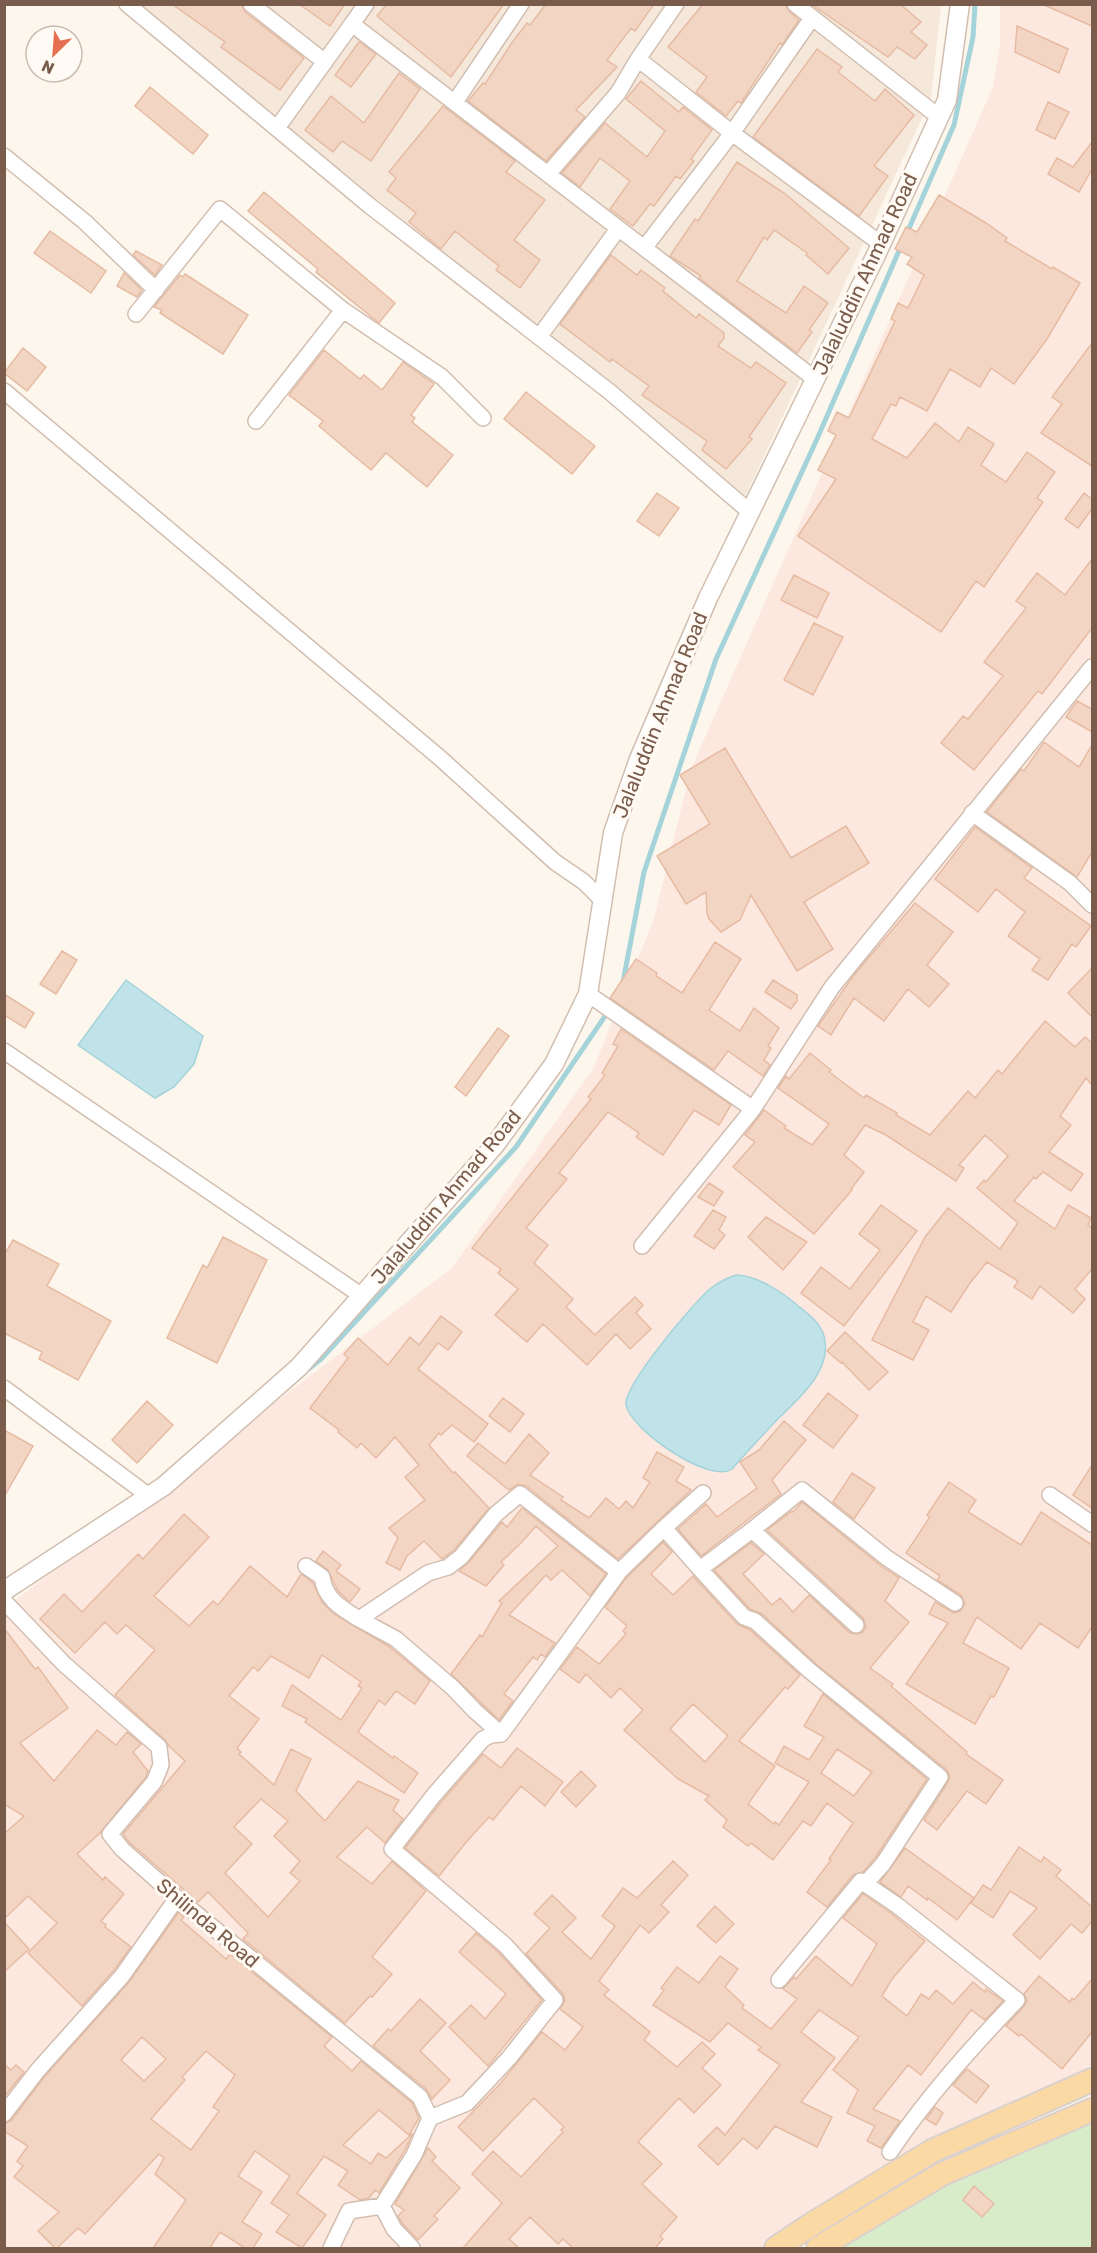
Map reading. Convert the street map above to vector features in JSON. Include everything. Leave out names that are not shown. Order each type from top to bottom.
[{"type":"main road","points":[[776,2248],[932,2151],[1092,2080]]},
{"type":"main road","points":[[818,2248],[942,2174],[1092,2110]]},
{"type":"street","points":[[127,4],[370,206],[610,392],[750,512]]},
{"type":"street","points":[[251,4],[325,62]]},
{"type":"street","points":[[277,128],[366,4]]},
{"type":"street","points":[[455,102],[521,4]]},
{"type":"street","points":[[548,174],[618,93],[638,59],[676,4]]},
{"type":"street","points":[[795,4],[939,117]]},
{"type":"street","name":"Jalaluddin Ahmad Road","points":[[4,1591],[164,1486],[299,1367],[495,1145],[554,1064],[588,994],[613,833],[639,759],[708,598],[881,244],[947,100],[960,4]]},
{"type":"street","points":[[645,247],[732,133],[812,18]]},
{"type":"street","points":[[352,24],[815,379]]},
{"type":"street","points":[[638,59],[732,133],[881,244]]},
{"type":"street","points":[[4,156],[85,222],[156,290]]},
{"type":"street","points":[[136,314],[220,209],[343,310],[442,377],[483,418]]},
{"type":"street","points":[[539,337],[618,229]]},
{"type":"street","points":[[256,421],[343,310]]},
{"type":"street","points":[[4,391],[440,758],[555,862],[584,882],[602,900]]},
{"type":"street","points":[[642,1246],[753,1109],[832,987],[1092,667]]},
{"type":"street","points":[[972,813],[1070,883],[1092,905]]},
{"type":"street","points":[[588,994],[753,1109]]},
{"type":"street","points":[[4,1051],[362,1296]]},
{"type":"street","points":[[4,1388],[149,1496]]},
{"type":"street","points":[[700,1569],[802,1490],[887,1558],[955,1604]]},
{"type":"street","points":[[331,2248],[349,2211],[382,2206],[414,2155],[430,2118],[467,2103],[509,2058],[555,2000],[505,1945],[392,1849],[434,1795],[483,1739],[501,1734],[619,1572],[703,1493]]},
{"type":"street","points":[[359,1618],[428,1573],[448,1567],[461,1557],[496,1514],[520,1494],[619,1572]]},
{"type":"street","points":[[1050,1495],[1092,1524]]},
{"type":"street","points":[[664,1528],[744,1617],[755,1621],[810,1671],[940,1777],[883,1864],[865,1884]]},
{"type":"street","points":[[752,1530],[856,1625]]},
{"type":"street","points":[[306,1566],[322,1578],[328,1596],[341,1608],[396,1639],[453,1688],[501,1734]]},
{"type":"street","name":"Shilinda Road","points":[[4,1601],[64,1664],[159,1747],[161,1765],[154,1782],[110,1834],[122,1849],[177,1899],[420,2097],[430,2118]]},
{"type":"street","points":[[779,1980],[861,1881],[898,1906],[1017,2000],[970,2048],[910,2123],[890,2152]]},
{"type":"street","points":[[4,2114],[38,2070],[122,1976],[177,1899]]},
{"type":"street","points":[[382,2206],[394,2229],[412,2248]]},
{"type":"shaded area","points":[[139,5],[941,5],[931,99],[744,499]]},
{"type":"shaded area","points":[[1000,5],[1092,5],[1092,2080],[849,2188],[770,2248],[5,2248],[5,1608],[452,1268],[593,1069],[654,919],[691,769],[993,87],[1000,46]]},
{"type":"green space","points":[[1092,2120],[1092,2248],[835,2248],[871,2219]]},
{"type":"water","points":[[126,980],[203,1036],[194,1064],[174,1087],[155,1098],[78,1045]]},
{"type":"water","points":[[736,1275],[752,1278],[768,1285],[805,1312],[817,1322],[824,1336],[826,1349],[818,1374],[801,1396],[732,1469],[721,1472],[707,1469],[672,1452],[641,1427],[626,1405],[628,1395],[647,1363],[676,1326],[711,1288]]},
{"type":"building","points":[[172,4],[242,4],[245,12],[304,58],[280,90],[221,47],[225,42]]},
{"type":"building","points":[[299,4],[345,4],[330,26]]},
{"type":"building","points":[[387,4],[504,4],[451,77],[377,16]]},
{"type":"building","points":[[546,4],[654,4],[635,31],[631,28],[607,60],[617,67],[576,110],[585,117],[546,161],[468,101],[483,83],[485,84],[527,23],[530,25]]},
{"type":"building","points":[[703,4],[785,4],[799,20],[782,45],[780,43],[741,103],[738,101],[726,116],[696,92],[707,77],[668,47]]},
{"type":"building","points":[[811,4],[900,4],[921,22],[911,32],[927,45],[915,59],[897,47],[888,57]]},
{"type":"building","points":[[1042,4],[1092,4],[1092,26]]},
{"type":"building","points":[[1017,26],[1068,49],[1059,73],[1015,52]]},
{"type":"building","points":[[359,42],[376,54],[351,87],[335,75]]},
{"type":"building","points":[[817,49],[842,67],[838,72],[875,101],[885,89],[914,115],[874,166],[888,176],[859,216],[753,137]]},
{"type":"building","points":[[399,73],[420,89],[371,161],[342,141],[333,152],[305,130],[331,96],[364,123]]},
{"type":"building","points":[[641,81],[679,112],[683,107],[712,130],[691,159],[694,161],[680,179],[676,176],[654,206],[650,204],[633,226],[610,209],[630,181],[600,158],[580,187],[562,173],[605,123],[647,157],[665,131],[626,99]]},
{"type":"building","points":[[150,87],[208,135],[193,154],[135,106]]},
{"type":"building","points":[[1048,102],[1069,112],[1055,139],[1036,130]]},
{"type":"building","points":[[443,106],[515,161],[506,172],[545,200],[514,240],[540,260],[520,288],[496,270],[499,266],[455,231],[441,249],[409,222],[416,213],[387,190],[396,178],[389,172]]},
{"type":"building","points":[[1092,142],[1092,169],[1079,192],[1048,174],[1057,158],[1073,167]]},
{"type":"building","points":[[737,162],[784,193],[849,248],[828,274],[806,255],[807,253],[774,230],[767,240],[764,237],[737,281],[786,313],[804,286],[828,303],[809,330],[812,332],[797,353],[699,278],[701,276],[670,256],[695,219],[698,221]]},
{"type":"building","points":[[264,192],[395,303],[379,323],[316,272],[318,269],[248,211]]},
{"type":"building","points":[[939,195],[986,223],[1007,238],[1005,241],[1080,283],[1047,339],[1014,384],[991,368],[980,387],[950,369],[927,411],[900,397],[896,406],[891,404],[872,439],[907,458],[935,423],[959,442],[968,427],[994,444],[981,465],[1006,482],[1027,452],[1055,472],[1037,498],[1043,502],[984,587],[976,581],[941,632],[798,536],[836,479],[818,470],[836,435],[828,431],[837,412],[849,418],[895,321],[891,319],[898,303],[908,308],[924,275],[907,264],[912,257],[895,249],[906,227],[917,232]]},
{"type":"building","points":[[50,231],[106,271],[91,293],[34,253]]},
{"type":"building","points":[[136,251],[162,265],[155,275],[133,255]]},
{"type":"building","points":[[611,255],[637,275],[641,270],[665,288],[663,291],[696,318],[699,314],[724,333],[724,338],[718,346],[751,368],[756,362],[786,383],[749,437],[752,439],[726,469],[702,450],[707,441],[642,395],[649,386],[612,359],[610,362],[560,324]]},
{"type":"building","points":[[124,273],[142,290],[137,297],[117,286]]},
{"type":"building","points":[[185,274],[248,315],[223,354],[160,313],[162,310],[154,307],[180,275],[183,277]]},
{"type":"building","points":[[1092,343],[1092,466],[1041,433],[1062,404],[1052,397]]},
{"type":"building","points":[[23,348],[46,367],[27,391],[4,373]]},
{"type":"building","points":[[324,350],[360,379],[364,375],[382,390],[403,362],[434,384],[411,415],[415,418],[412,422],[453,455],[427,487],[386,453],[371,470],[319,426],[323,421],[289,395]]},
{"type":"building","points":[[526,392],[595,446],[572,474],[504,419]]},
{"type":"building","points":[[657,493],[679,508],[659,536],[637,521]]},
{"type":"building","points":[[1084,493],[1092,499],[1092,509],[1078,528],[1065,519]]},
{"type":"building","points":[[1092,559],[1092,628],[1042,694],[1038,691],[974,770],[941,743],[963,716],[968,719],[1003,676],[984,662],[1026,608],[1016,601],[1037,573],[1065,595]]},
{"type":"building","points":[[794,575],[829,593],[817,618],[781,600]]},
{"type":"building","points":[[814,623],[843,637],[813,695],[784,680]]},
{"type":"building","points":[[1077,701],[1092,709],[1092,732],[1066,717]]},
{"type":"building","points":[[1044,742],[1079,767],[1092,745],[1092,852],[1077,877],[987,812],[1021,769],[1024,771]]},
{"type":"building","points":[[725,748],[791,858],[846,826],[869,863],[804,902],[833,949],[797,971],[751,895],[740,920],[721,932],[709,919],[706,892],[686,904],[657,856],[710,824],[680,775]]},
{"type":"building","points":[[975,827],[1032,868],[1024,878],[1091,926],[1076,947],[1072,944],[1048,980],[1032,970],[1040,959],[1008,936],[1025,912],[996,889],[978,912],[935,879]]},
{"type":"building","points":[[915,903],[953,932],[927,965],[949,984],[929,1007],[908,989],[884,1021],[854,998],[831,1035],[818,1026],[854,975]]},
{"type":"building","points":[[715,942],[741,959],[709,1010],[740,1031],[754,1008],[779,1028],[768,1046],[771,1048],[764,1060],[770,1065],[763,1076],[728,1051],[714,1070],[610,998],[636,959],[682,993]]},
{"type":"building","points":[[62,951],[77,960],[56,994],[40,984]]},
{"type":"building","points":[[1092,968],[1092,1017],[1068,993]]},
{"type":"building","points":[[773,980],[797,995],[797,1001],[791,1009],[765,992]]},
{"type":"building","points":[[4,994],[34,1013],[25,1028],[4,1015]]},
{"type":"building","points":[[1045,1021],[1075,1047],[1085,1037],[1092,1043],[1092,1085],[1086,1078],[1060,1116],[1071,1125],[1049,1152],[1083,1174],[1071,1191],[1043,1172],[1036,1179],[1034,1177],[1014,1201],[1055,1229],[1068,1205],[1091,1218],[1088,1225],[1092,1228],[1092,1269],[1075,1289],[1085,1299],[1073,1313],[1040,1286],[1032,1299],[1014,1287],[1018,1281],[987,1262],[951,1312],[926,1296],[913,1322],[929,1330],[913,1360],[872,1340],[925,1237],[948,1208],[1000,1249],[1018,1223],[977,1188],[984,1180],[986,1182],[1008,1156],[985,1135],[959,1165],[964,1168],[956,1181],[886,1135],[865,1125],[844,1155],[864,1172],[852,1190],[814,1234],[733,1167],[755,1142],[745,1135],[764,1110],[786,1126],[784,1128],[812,1145],[829,1124],[778,1088],[786,1076],[789,1079],[810,1053],[831,1070],[829,1072],[864,1098],[866,1095],[930,1135],[968,1091],[975,1098],[998,1070],[1002,1074]]},
{"type":"building","points":[[498,1028],[509,1036],[466,1096],[455,1087]]},
{"type":"building","points":[[621,1029],[731,1105],[719,1125],[694,1110],[663,1155],[636,1137],[639,1133],[608,1112],[559,1173],[567,1179],[526,1228],[548,1245],[534,1263],[573,1299],[566,1307],[595,1335],[635,1297],[643,1305],[636,1313],[651,1329],[630,1349],[616,1334],[587,1365],[543,1324],[527,1342],[495,1315],[518,1289],[498,1273],[501,1269],[472,1248],[591,1099],[588,1097],[605,1075],[602,1073],[618,1046],[613,1044]]},
{"type":"building","points":[[709,1183],[723,1192],[714,1206],[698,1197]]},
{"type":"building","points":[[881,1205],[917,1231],[844,1326],[801,1293],[821,1267],[850,1289],[880,1250],[859,1234]]},
{"type":"building","points":[[713,1210],[726,1217],[719,1230],[725,1235],[714,1249],[694,1236]]},
{"type":"building","points":[[766,1217],[807,1242],[783,1270],[748,1237]]},
{"type":"building","points":[[223,1237],[267,1260],[217,1363],[167,1338],[203,1265],[207,1268]]},
{"type":"building","points":[[13,1240],[59,1264],[47,1286],[111,1321],[78,1380],[39,1359],[42,1352],[4,1333],[4,1255]]},
{"type":"building","points":[[441,1316],[462,1332],[448,1350],[438,1343],[418,1369],[488,1424],[474,1442],[452,1425],[441,1435],[439,1433],[429,1445],[453,1473],[455,1472],[489,1508],[454,1550],[442,1559],[424,1541],[407,1556],[400,1570],[386,1563],[398,1538],[389,1528],[425,1500],[405,1477],[419,1465],[395,1437],[376,1458],[361,1443],[357,1448],[338,1432],[339,1430],[310,1408],[348,1358],[344,1354],[358,1338],[388,1365],[410,1337],[419,1345]]},
{"type":"building","points":[[845,1332],[888,1372],[869,1390],[842,1362],[827,1351]]},
{"type":"building","points":[[828,1393],[858,1416],[833,1448],[803,1425]]},
{"type":"building","points":[[503,1398],[524,1414],[510,1432],[489,1416]]},
{"type":"building","points":[[147,1401],[173,1425],[137,1463],[112,1440]]},
{"type":"building","points":[[784,1421],[806,1440],[772,1480],[781,1494],[701,1556],[678,1529],[706,1504],[717,1517],[757,1488],[740,1462],[759,1450]]},
{"type":"building","points":[[4,1430],[33,1446],[4,1497]]},
{"type":"building","points":[[529,1434],[549,1453],[530,1475],[563,1497],[561,1500],[589,1518],[606,1498],[619,1509],[626,1501],[633,1508],[650,1482],[643,1478],[657,1452],[684,1467],[676,1481],[691,1490],[618,1559],[526,1486],[518,1484],[509,1490],[467,1456],[478,1443],[505,1464]]},
{"type":"building","points":[[1092,1465],[1092,1508],[1073,1495]]},
{"type":"building","points":[[852,1473],[875,1488],[854,1519],[833,1502]]},
{"type":"building","points":[[949,1482],[976,1500],[968,1512],[1021,1545],[1041,1512],[1092,1545],[1092,1627],[1078,1648],[1040,1623],[1021,1649],[977,1617],[963,1643],[1009,1668],[994,1697],[991,1696],[975,1724],[906,1684],[948,1623],[929,1614],[935,1602],[954,1613],[960,1611],[965,1604],[961,1595],[937,1580],[940,1576],[906,1553],[930,1517],[927,1515]]},
{"type":"building","points":[[802,1502],[899,1578],[885,1601],[909,1622],[870,1668],[893,1684],[891,1686],[967,1752],[966,1754],[1003,1780],[986,1804],[967,1791],[937,1830],[924,1820],[948,1782],[950,1777],[947,1770],[816,1664],[762,1614],[750,1609],[714,1570],[751,1543],[764,1554],[743,1574],[772,1605],[780,1598],[793,1612],[809,1595],[850,1633],[863,1632],[866,1627],[863,1618],[767,1530],[793,1512]]},
{"type":"building","points":[[522,1508],[606,1574],[590,1596],[562,1570],[551,1580],[546,1575],[509,1615],[555,1643],[545,1657],[541,1654],[537,1660],[533,1657],[504,1694],[513,1701],[499,1720],[451,1674],[480,1635],[482,1637],[502,1603],[499,1601],[558,1546],[536,1526],[501,1562],[504,1565],[486,1586],[459,1571],[502,1522],[507,1527]]},
{"type":"building","points":[[184,1514],[209,1537],[154,1596],[189,1626],[213,1601],[218,1605],[250,1566],[287,1597],[301,1574],[313,1583],[322,1602],[334,1614],[390,1647],[430,1681],[415,1704],[396,1691],[385,1705],[379,1700],[358,1732],[418,1773],[404,1793],[305,1722],[307,1719],[282,1706],[292,1685],[341,1720],[362,1688],[358,1686],[361,1682],[322,1655],[309,1678],[271,1656],[258,1671],[253,1667],[229,1696],[259,1719],[237,1748],[241,1752],[239,1754],[274,1785],[291,1749],[311,1759],[296,1791],[325,1821],[358,1781],[399,1800],[393,1810],[403,1819],[385,1843],[367,1827],[337,1857],[372,1884],[392,1861],[426,1891],[372,1957],[392,1974],[345,2023],[243,1939],[248,1933],[208,1892],[198,1902],[129,1842],[123,1834],[185,1761],[115,1695],[155,1650],[126,1625],[117,1634],[105,1622],[75,1653],[40,1619],[64,1594],[82,1612],[138,1554],[143,1559]],"holes":[[[261,1799],[288,1821],[274,1836],[300,1861],[290,1873],[300,1881],[268,1917],[225,1873],[252,1844],[234,1827]]]},
{"type":"building","points":[[663,1542],[672,1552],[651,1574],[673,1595],[693,1576],[737,1624],[750,1630],[800,1675],[788,1689],[785,1687],[739,1741],[775,1766],[748,1804],[774,1824],[775,1822],[779,1825],[809,1782],[775,1763],[784,1746],[809,1760],[824,1737],[804,1726],[823,1694],[927,1779],[875,1858],[863,1872],[853,1875],[827,1907],[807,1892],[831,1860],[829,1859],[853,1823],[827,1803],[811,1826],[803,1821],[773,1860],[751,1843],[748,1846],[723,1827],[727,1820],[705,1800],[709,1796],[678,1779],[624,1730],[643,1710],[620,1688],[611,1698],[586,1674],[579,1683],[560,1669],[577,1647],[599,1664],[626,1634],[623,1631],[627,1626],[605,1607],[626,1578]],"holes":[[[693,1704],[728,1736],[705,1762],[670,1729]],[[837,1749],[872,1772],[854,1796],[821,1773]]]},
{"type":"building","points":[[323,1551],[341,1565],[336,1571],[360,1589],[350,1602],[338,1591],[328,1570],[316,1561]]},
{"type":"building","points":[[4,1628],[35,1669],[38,1667],[68,1708],[20,1743],[54,1781],[97,1730],[116,1745],[127,1732],[141,1744],[133,1752],[148,1771],[146,1777],[100,1833],[77,1854],[103,1880],[105,1877],[124,1894],[101,1921],[106,1925],[105,1927],[131,1947],[82,2006],[28,1953],[57,1923],[28,1896],[4,1919],[4,1834],[24,1816],[4,1804]]},
{"type":"building","points":[[517,1748],[563,1782],[545,1806],[521,1786],[493,1820],[489,1817],[468,1840],[439,1876],[405,1848],[483,1754],[501,1768]]},
{"type":"building","points":[[581,1771],[596,1786],[576,1807],[561,1792]]},
{"type":"building","points":[[1019,1847],[1041,1862],[1044,1857],[1061,1870],[1056,1876],[1092,1907],[1092,1921],[1082,1933],[1071,1924],[1040,1959],[1013,1935],[1037,1908],[1010,1891],[993,1918],[971,1903],[983,1885],[991,1890]]},
{"type":"building","points":[[905,1848],[974,1898],[957,1920],[908,1886],[901,1897],[880,1882]]},
{"type":"building","points":[[673,1861],[688,1875],[661,1905],[669,1912],[649,1933],[640,1925],[599,1981],[609,1990],[604,1995],[650,2032],[644,2040],[677,2067],[702,2042],[715,2054],[702,2068],[721,2085],[694,2113],[679,2098],[638,2142],[662,2164],[642,2184],[677,2217],[660,2236],[663,2239],[655,2248],[573,2248],[563,2239],[558,2244],[530,2217],[509,2239],[519,2248],[463,2248],[502,2203],[472,2174],[493,2151],[521,2177],[563,2132],[561,2130],[564,2127],[534,2098],[483,2151],[458,2127],[500,2084],[542,2032],[565,2050],[583,2027],[560,2009],[565,2001],[563,1994],[526,1954],[550,1928],[534,1914],[552,1895],[576,1918],[562,1932],[591,1959],[615,1926],[602,1916],[623,1888],[637,1898]]},
{"type":"building","points":[[863,1894],[925,1941],[892,1979],[882,1996],[907,2016],[921,1994],[929,1999],[936,1990],[953,2004],[973,1982],[985,1992],[986,1989],[1003,2001],[985,2020],[971,2010],[921,2075],[908,2065],[873,2109],[900,2121],[881,2148],[867,2141],[875,2126],[847,2113],[858,2090],[833,2070],[859,2037],[819,2010],[801,2032],[835,2058],[801,2102],[832,2117],[817,2147],[775,2126],[757,2149],[743,2138],[718,2165],[698,2146],[717,2127],[725,2135],[780,2065],[758,2050],[761,2047],[728,2023],[710,2042],[653,2005],[664,1990],[661,1988],[677,1967],[699,1983],[720,1956],[738,1969],[725,1987],[744,2005],[742,2008],[771,2029],[797,1999],[783,1989],[794,1977],[796,1979],[816,1956],[852,1986],[877,1944],[843,1918]]},
{"type":"building","points":[[715,1906],[734,1924],[716,1943],[697,1926]]},
{"type":"building","points":[[179,1912],[184,1917],[181,1920],[226,1959],[230,1954],[332,2037],[324,2046],[352,2071],[361,2061],[412,2103],[419,2118],[409,2135],[379,2110],[343,2145],[371,2164],[378,2153],[386,2158],[413,2133],[379,2193],[375,2190],[369,2198],[360,2200],[338,2185],[348,2171],[324,2156],[297,2193],[326,2215],[302,2248],[276,2232],[289,2215],[271,2203],[290,2176],[255,2151],[238,2176],[262,2192],[242,2222],[262,2234],[253,2248],[245,2248],[220,2232],[210,2248],[153,2248],[186,2200],[155,2174],[164,2158],[159,2154],[85,2234],[78,2228],[55,2248],[38,2231],[59,2212],[14,2177],[23,2166],[17,2161],[28,2146],[4,2131],[4,2124],[12,2120],[45,2076],[129,1982]],"holes":[[[142,2037],[166,2059],[144,2081],[121,2060]],[[206,2051],[235,2075],[213,2107],[219,2111],[191,2150],[151,2119],[185,2080],[182,2077]]]},
{"type":"building","points":[[4,1922],[29,1949],[4,1972]]},
{"type":"building","points":[[476,1933],[498,1952],[542,2000],[488,2066],[449,2027],[471,2005],[485,2019],[506,1994],[459,1952]]},
{"type":"building","points":[[1039,1976],[1070,2002],[1092,1979],[1092,2032],[1062,2069],[1021,2034],[1019,2036],[1006,2026],[1024,2006],[1027,2001],[1024,1994]]},
{"type":"building","points":[[420,1999],[446,2023],[420,2051],[450,2080],[432,2099],[426,2089],[373,2046],[388,2029],[391,2031]]},
{"type":"building","points":[[4,2064],[11,2070],[16,2065],[24,2072],[4,2097]]},
{"type":"building","points":[[967,2069],[989,2086],[976,2103],[953,2085]]},
{"type":"building","points":[[935,2107],[943,2113],[936,2125],[926,2119]]},
{"type":"building","points":[[428,2148],[436,2157],[432,2161],[460,2188],[434,2216],[438,2219],[418,2240],[398,2216],[404,2210],[395,2204]]},
{"type":"building","points":[[974,2186],[994,2204],[982,2217],[963,2200]]},
{"type":"waterway","points":[[907,233],[954,125],[973,37],[975,4]]},
{"type":"waterway","points":[[623,982],[644,872],[716,659],[817,439],[902,244]]},
{"type":"waterway","points":[[306,1371],[321,1359],[516,1147],[618,997]]}]
